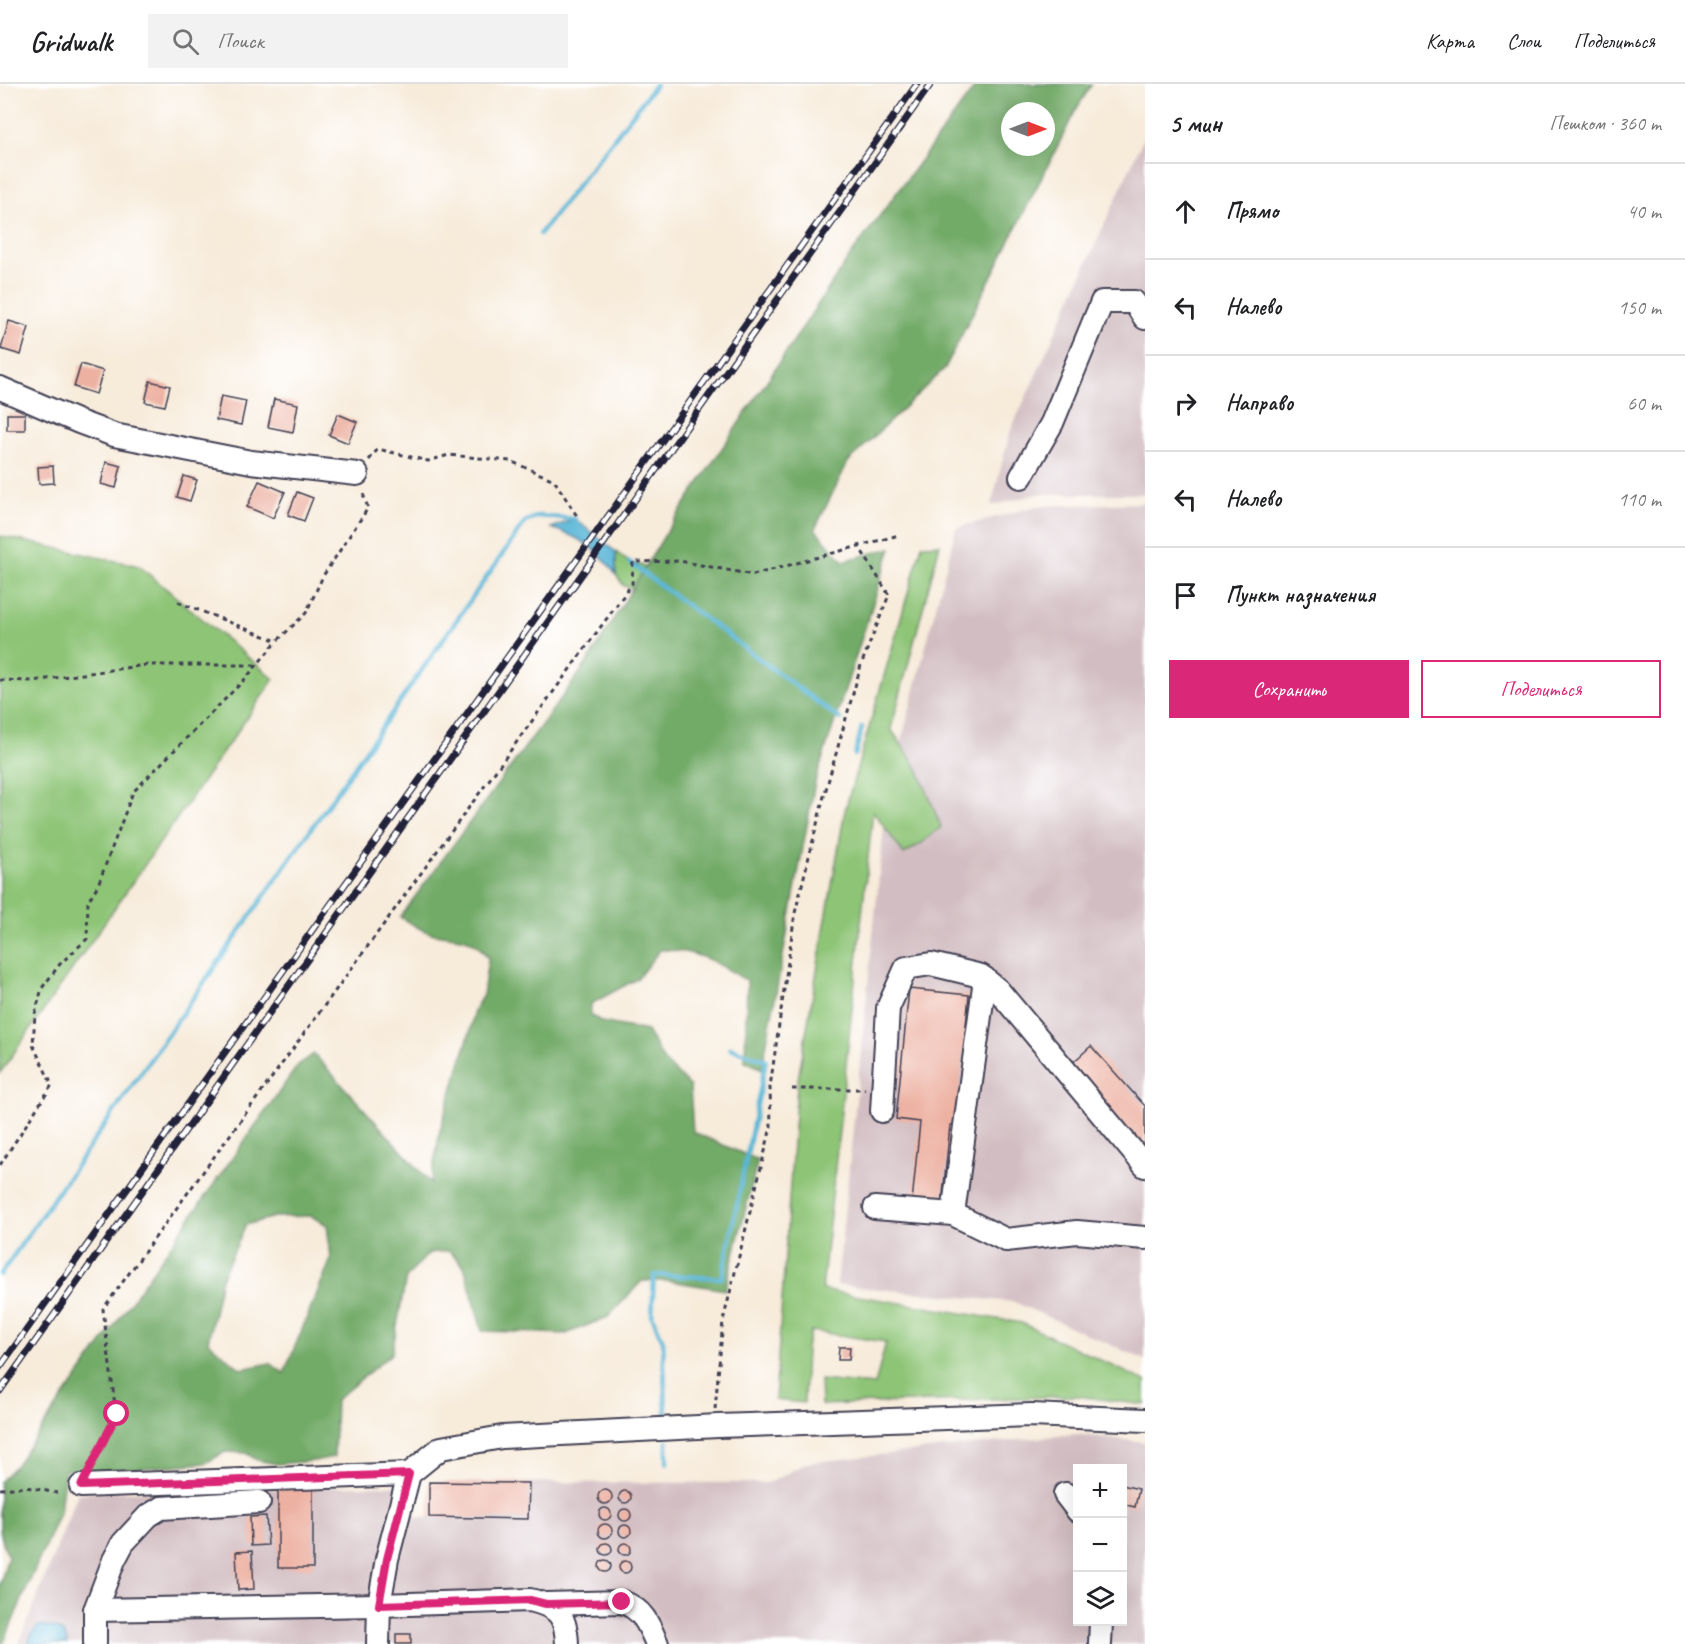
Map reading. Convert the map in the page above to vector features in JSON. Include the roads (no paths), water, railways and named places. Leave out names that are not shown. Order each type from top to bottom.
[{"type":"street","points":[[1021,477],[1052,423],[1102,302],[1134,302],[1145,318]]},
{"type":"street","points":[[0,388],[114,435],[251,462],[357,474]]},
{"type":"street","points":[[882,1111],[888,1008],[906,968],[931,964],[981,975],[998,990],[1145,1166]]},
{"type":"street","points":[[952,1214],[985,979]]},
{"type":"street","points":[[875,1208],[952,1214],[1006,1240],[1077,1232],[1145,1238]]},
{"type":"street","points":[[378,1644],[379,1605],[387,1559],[409,1474],[441,1448],[502,1437],[714,1426],[1032,1415],[1145,1420]]},
{"type":"street","points":[[81,1486],[409,1474]]},
{"type":"street","points":[[95,1644],[95,1610],[123,1543],[148,1516],[161,1508],[259,1502]]},
{"type":"street","points":[[95,1610],[530,1600],[546,1604],[559,1611],[567,1628],[567,1644]]},
{"type":"street","points":[[546,1604],[622,1602],[628,1604],[648,1621],[657,1644]]},
{"type":"street","points":[[1100,1644],[1101,1626]]},
{"type":"water","points":[[575,519],[616,552],[616,575],[588,545],[551,528]]},
{"type":"water","points":[[38,1626],[53,1627],[61,1631],[67,1644],[28,1644],[32,1633]]},
{"type":"waterway","points":[[540,234],[656,84]]},
{"type":"waterway","points":[[0,1275],[525,522],[538,516],[575,519]]},
{"type":"waterway","points":[[629,562],[840,719]]},
{"type":"waterway","points":[[855,755],[862,727]]},
{"type":"waterway","points":[[666,1416],[663,1341],[652,1316],[654,1275],[722,1278],[766,1060],[730,1048]]},
{"type":"waterway","points":[[667,1441],[667,1463]]},
{"type":"railway","points":[[0,1367],[917,84]]},
{"type":"railway","points":[[0,1391],[931,84]]}]
